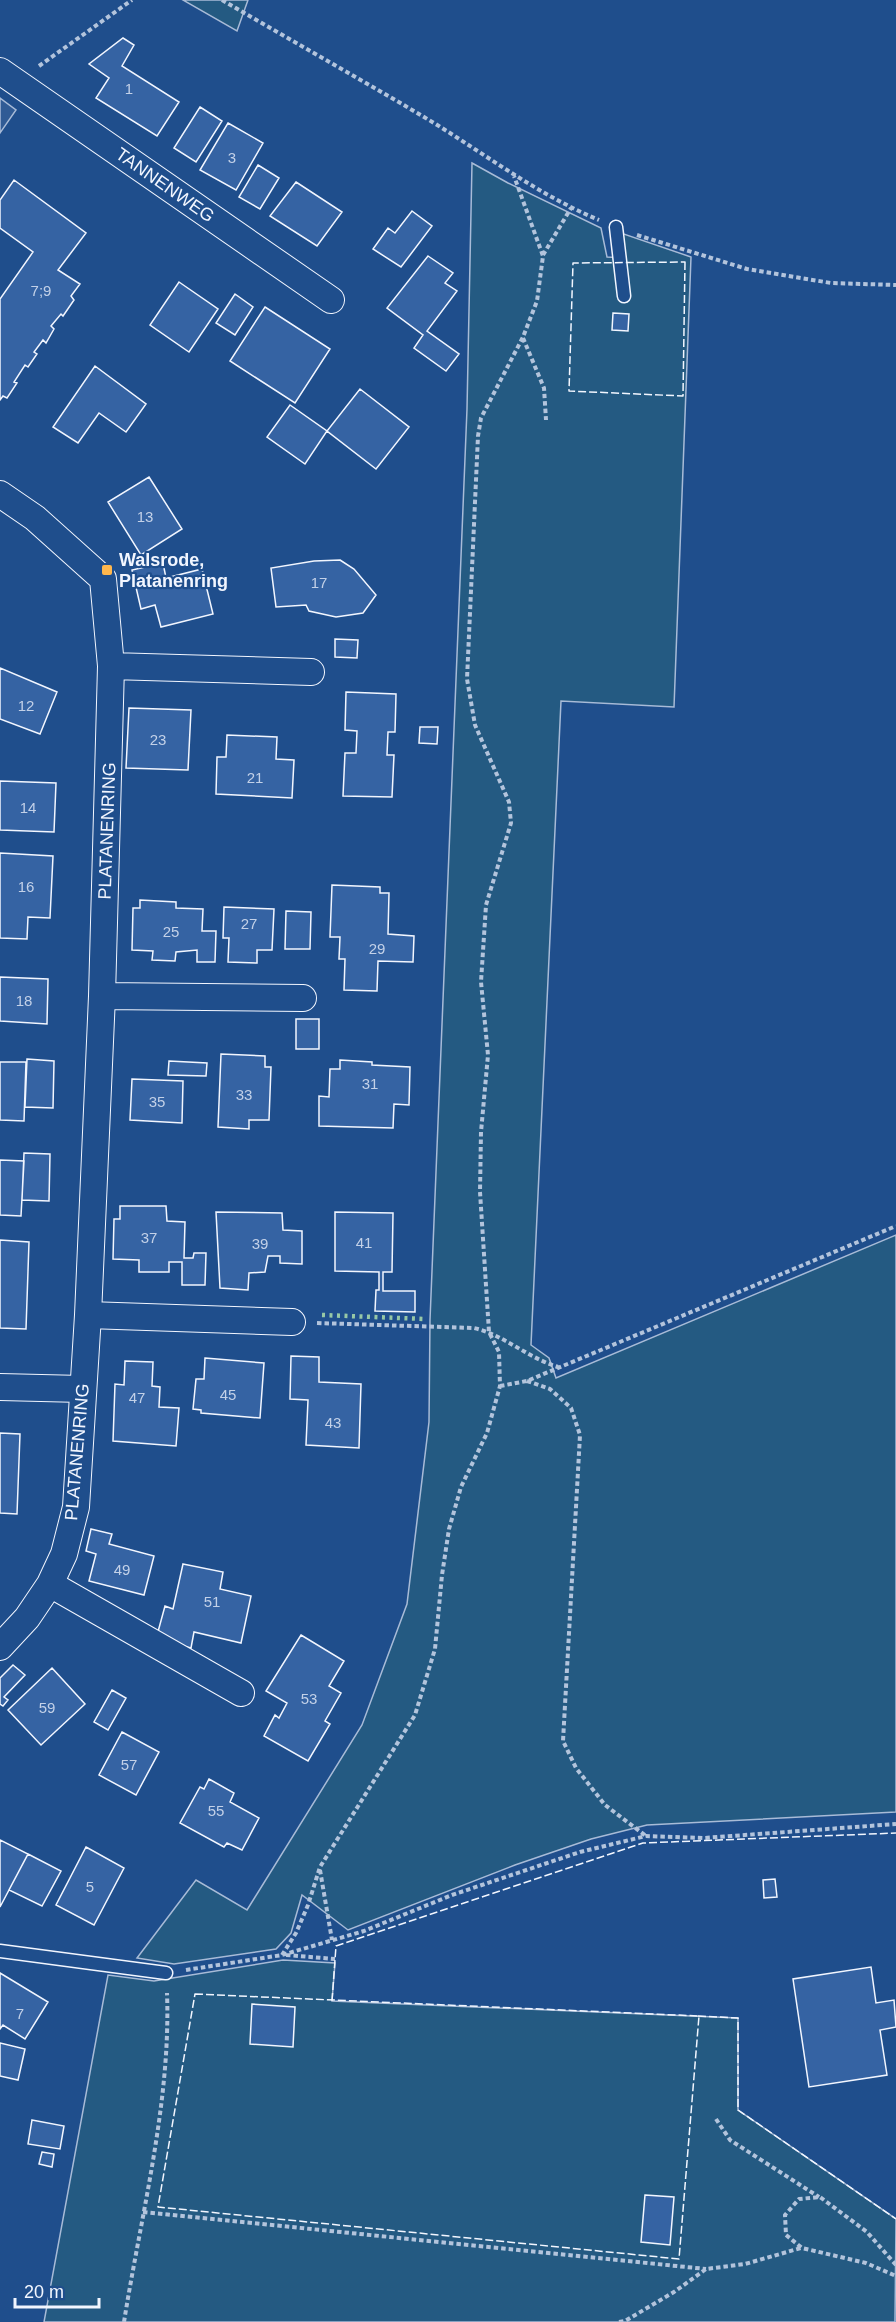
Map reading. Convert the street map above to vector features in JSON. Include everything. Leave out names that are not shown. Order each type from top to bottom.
[{"type":"street","name":"TANNENWEG","points":[[5,75],[331,300]]},
{"type":"street","name":"PLATANENRING","points":[[0,494],[35,518],[103,579],[111,666],[102,996],[88,1315],[76,1507],[64,1554],[50,1584],[27,1618],[0,1647]]},
{"type":"street","points":[[111,666],[311,672]]},
{"type":"street","points":[[102,996],[303,998]]},
{"type":"street","points":[[88,1315],[292,1322]]},
{"type":"street","points":[[0,1387],[82,1389]]},
{"type":"street","points":[[50,1584],[241,1693]]},
{"type":"lane","points":[[616,227],[624,296]]},
{"type":"lane","points":[[0,1951],[166,1973]]},
{"type":"path","points":[[5,75],[132,0]]},
{"type":"path","points":[[222,0],[435,124],[514,176],[571,208],[659,243],[747,269],[831,283],[896,285]]},
{"type":"path","points":[[514,176],[543,256]]},
{"type":"path","points":[[282,1955],[296,1933],[320,1867],[415,1715],[435,1649],[449,1529],[461,1487],[487,1433],[500,1386],[499,1352],[489,1332],[480,1192],[481,1131],[488,1055],[480,982],[486,905],[511,823],[509,802],[475,725],[467,680],[478,436],[481,418],[523,338],[537,302],[543,256],[571,208]]},
{"type":"path","points":[[523,338],[544,388],[546,420]]},
{"type":"path","points":[[500,1386],[527,1381],[896,1226]]},
{"type":"path","points":[[292,1322],[474,1328],[489,1332],[525,1353],[559,1367]]},
{"type":"path","points":[[527,1381],[550,1389],[571,1408],[580,1436],[562,1742],[576,1768],[605,1805],[646,1836]]},
{"type":"path","points":[[124,2322],[158,2129],[168,2020],[166,1973],[282,1955],[364,1931],[463,1891],[580,1852],[646,1836],[704,1838],[896,1824]]},
{"type":"path","points":[[320,1867],[332,1940]]},
{"type":"path","points":[[282,1955],[335,1959]]},
{"type":"path","points":[[716,2119],[729,2140],[820,2197],[867,2232],[896,2265]]},
{"type":"path","points":[[820,2197],[799,2199],[784,2215],[786,2235],[802,2248],[866,2263],[896,2276]]},
{"type":"path","points":[[143,2212],[706,2269],[744,2264],[802,2248]]},
{"type":"path","points":[[619,2322],[625,2321],[674,2292],[706,2269]]},
{"type":"shaded area","points":[[183,0],[248,0],[237,31]]},
{"type":"shaded area","points":[[0,98],[16,110],[0,133]]},
{"type":"shaded area","points":[[472,163],[601,228],[607,257],[625,258],[621,233],[691,257],[674,707],[561,701],[531,1345],[549,1358],[556,1378],[896,1235],[896,1812],[647,1825],[591,1839],[515,1865],[348,1930],[302,1895],[291,1933],[276,1949],[174,1964],[137,1958],[196,1880],[247,1910],[362,1725],[407,1604],[429,1422],[430,1320],[467,409]]},
{"type":"shaded area","points":[[283,1960],[335,1963],[332,2001],[738,2018],[738,2110],[896,2219],[895,2322],[44,2322],[108,1975],[154,1981]]},
{"type":"building","points":[[123,38],[134,45],[122,66],[179,102],[157,136],[96,98],[109,78],[89,64]]},
{"type":"building","points":[[200,107],[222,121],[196,162],[174,148]]},
{"type":"building","points":[[228,123],[263,143],[236,190],[200,170]]},
{"type":"building","points":[[258,165],[279,178],[260,209],[239,197]]},
{"type":"building","points":[[14,180],[86,233],[58,270],[80,284],[71,296],[74,300],[63,316],[61,314],[51,326],[54,329],[46,343],[43,340],[34,352],[37,354],[28,367],[25,365],[7,398],[3,396],[0,400],[0,299],[33,252],[0,228],[0,200]]},
{"type":"building","points":[[296,182],[342,212],[317,246],[270,216]]},
{"type":"building","points":[[412,211],[432,226],[401,267],[373,249],[388,228],[395,233]]},
{"type":"building","points":[[428,256],[453,273],[445,283],[457,291],[427,331],[459,354],[446,371],[414,348],[423,335],[387,308]]},
{"type":"building","points":[[179,282],[218,309],[189,352],[150,325]]},
{"type":"building","points":[[235,294],[253,307],[235,335],[216,323]]},
{"type":"building","points":[[265,307],[330,349],[295,403],[230,361]]},
{"type":"building","points":[[613,313],[629,314],[628,331],[612,330]]},
{"type":"building","points":[[95,366],[146,404],[126,432],[99,413],[78,443],[53,427]]},
{"type":"building","points":[[360,389],[409,427],[376,469],[327,431]]},
{"type":"building","points":[[290,405],[327,431],[305,464],[267,437]]},
{"type":"building","points":[[149,477],[182,529],[141,555],[108,502]]},
{"type":"building","points":[[340,560],[354,569],[376,595],[363,613],[336,617],[309,611],[306,605],[276,607],[271,568],[314,561]]},
{"type":"building","points":[[163,563],[166,578],[202,569],[213,614],[161,627],[155,605],[141,609],[132,570]]},
{"type":"building","points":[[335,639],[358,640],[357,658],[335,657]]},
{"type":"building","points":[[0,668],[57,692],[40,734],[0,719]]},
{"type":"building","points":[[346,692],[396,694],[395,732],[388,732],[387,755],[394,755],[392,797],[343,796],[345,753],[356,753],[357,731],[345,730]]},
{"type":"building","points":[[129,708],[191,710],[188,770],[126,768]]},
{"type":"building","points":[[420,727],[438,727],[437,744],[419,743]]},
{"type":"building","points":[[227,735],[277,737],[276,759],[294,760],[292,798],[216,794],[217,757],[226,757]]},
{"type":"building","points":[[0,781],[56,783],[54,832],[0,830]]},
{"type":"building","points":[[0,853],[53,856],[50,918],[28,917],[27,939],[0,938]]},
{"type":"building","points":[[332,885],[380,887],[380,893],[389,893],[388,934],[414,936],[413,962],[378,961],[377,991],[344,990],[345,959],[339,959],[340,937],[330,937]]},
{"type":"building","points":[[140,900],[176,902],[176,908],[203,909],[202,931],[216,931],[215,962],[197,962],[197,950],[176,952],[175,961],[152,960],[153,951],[132,950],[133,908],[140,908]]},
{"type":"building","points":[[224,907],[274,909],[272,950],[257,950],[257,963],[228,962],[229,938],[223,938]]},
{"type":"building","points":[[286,911],[311,912],[310,949],[285,949]]},
{"type":"building","points":[[0,977],[48,979],[47,1024],[0,1021]]},
{"type":"building","points":[[296,1019],[319,1019],[319,1049],[296,1049]]},
{"type":"building","points":[[221,1054],[265,1056],[265,1067],[271,1067],[269,1120],[249,1120],[249,1129],[218,1127]]},
{"type":"building","points":[[27,1059],[54,1061],[53,1108],[25,1107]]},
{"type":"building","points":[[340,1060],[410,1067],[409,1105],[394,1104],[393,1128],[319,1126],[319,1096],[329,1097],[330,1069],[340,1069]]},
{"type":"building","points":[[169,1061],[207,1063],[206,1076],[168,1075]]},
{"type":"building","points":[[0,1062],[26,1062],[24,1121],[0,1120]]},
{"type":"building","points":[[132,1079],[183,1081],[182,1123],[130,1120]]},
{"type":"building","points":[[24,1153],[50,1154],[49,1201],[22,1200]]},
{"type":"building","points":[[0,1160],[24,1161],[21,1216],[0,1215]]},
{"type":"building","points":[[120,1206],[166,1206],[167,1221],[185,1222],[184,1258],[193,1258],[194,1253],[206,1253],[205,1285],[182,1285],[182,1262],[169,1262],[169,1272],[139,1272],[139,1260],[113,1259],[114,1219],[120,1219]]},
{"type":"building","points":[[216,1212],[282,1213],[283,1230],[302,1231],[302,1264],[280,1263],[280,1256],[268,1256],[265,1272],[249,1273],[248,1290],[220,1288]]},
{"type":"building","points":[[335,1212],[393,1213],[392,1272],[383,1272],[383,1291],[415,1291],[415,1312],[375,1311],[376,1290],[379,1290],[379,1272],[335,1271]]},
{"type":"building","points":[[0,1240],[29,1242],[26,1329],[0,1328]]},
{"type":"building","points":[[291,1356],[319,1357],[319,1382],[361,1384],[359,1448],[306,1445],[308,1400],[290,1399]]},
{"type":"building","points":[[205,1358],[264,1363],[260,1418],[201,1413],[201,1410],[193,1409],[196,1379],[204,1379]]},
{"type":"building","points":[[125,1361],[153,1362],[152,1386],[160,1387],[159,1407],[179,1408],[176,1446],[113,1441],[115,1384],[124,1385]]},
{"type":"building","points":[[0,1433],[20,1434],[17,1514],[0,1513]]},
{"type":"building","points":[[91,1529],[112,1534],[109,1544],[154,1556],[144,1595],[89,1581],[96,1554],[86,1551]]},
{"type":"building","points":[[183,1564],[223,1572],[220,1589],[251,1596],[241,1643],[194,1632],[191,1648],[156,1639],[165,1606],[173,1609]]},
{"type":"building","points":[[301,1635],[344,1661],[329,1686],[341,1693],[325,1721],[330,1724],[308,1761],[264,1736],[275,1715],[279,1718],[287,1703],[266,1691]]},
{"type":"building","points":[[13,1665],[25,1675],[4,1697],[8,1700],[3,1706],[0,1704],[0,1678]]},
{"type":"building","points":[[52,1668],[85,1704],[41,1745],[8,1710]]},
{"type":"building","points":[[112,1690],[126,1698],[108,1730],[94,1722]]},
{"type":"building","points":[[122,1732],[159,1752],[136,1795],[99,1775]]},
{"type":"building","points":[[209,1779],[234,1793],[230,1802],[259,1818],[242,1850],[227,1843],[224,1847],[180,1823],[200,1787],[204,1789]]},
{"type":"building","points":[[0,1840],[28,1854],[0,1907]]},
{"type":"building","points":[[86,1847],[124,1868],[94,1925],[56,1905]]},
{"type":"building","points":[[28,1854],[61,1871],[42,1906],[9,1890]]},
{"type":"building","points":[[775,1879],[777,1897],[764,1898],[763,1880]]},
{"type":"building","points":[[871,1967],[876,2003],[894,2000],[896,2027],[880,2030],[887,2075],[809,2087],[793,1979]]},
{"type":"building","points":[[0,1973],[48,2002],[25,2039],[3,2025],[0,2029]]},
{"type":"building","points":[[252,2004],[295,2007],[293,2047],[250,2044]]},
{"type":"building","points":[[0,2043],[25,2049],[18,2080],[0,2076]]},
{"type":"building","points":[[32,2120],[64,2126],[60,2149],[28,2144]]},
{"type":"building","points":[[42,2152],[54,2154],[52,2167],[39,2164]]},
{"type":"building","points":[[645,2195],[674,2197],[670,2245],[641,2242]]},
{"type":"hedge","points":[[322,1315],[425,1319]]},
{"type":"fence","points":[[685,262],[683,396],[569,391],[573,263],[685,262]]},
{"type":"fence","points":[[332,2001],[336,1946],[643,1843],[896,1833]]},
{"type":"fence","points":[[195,1994],[699,2016],[679,2259],[158,2207],[195,1994]]},
{"type":"fence","points":[[698,2016],[738,2018],[738,2110],[896,2219]]},
{"type":"place","name":"Walsrode, Platanenring","points":[[107,570]]}]
